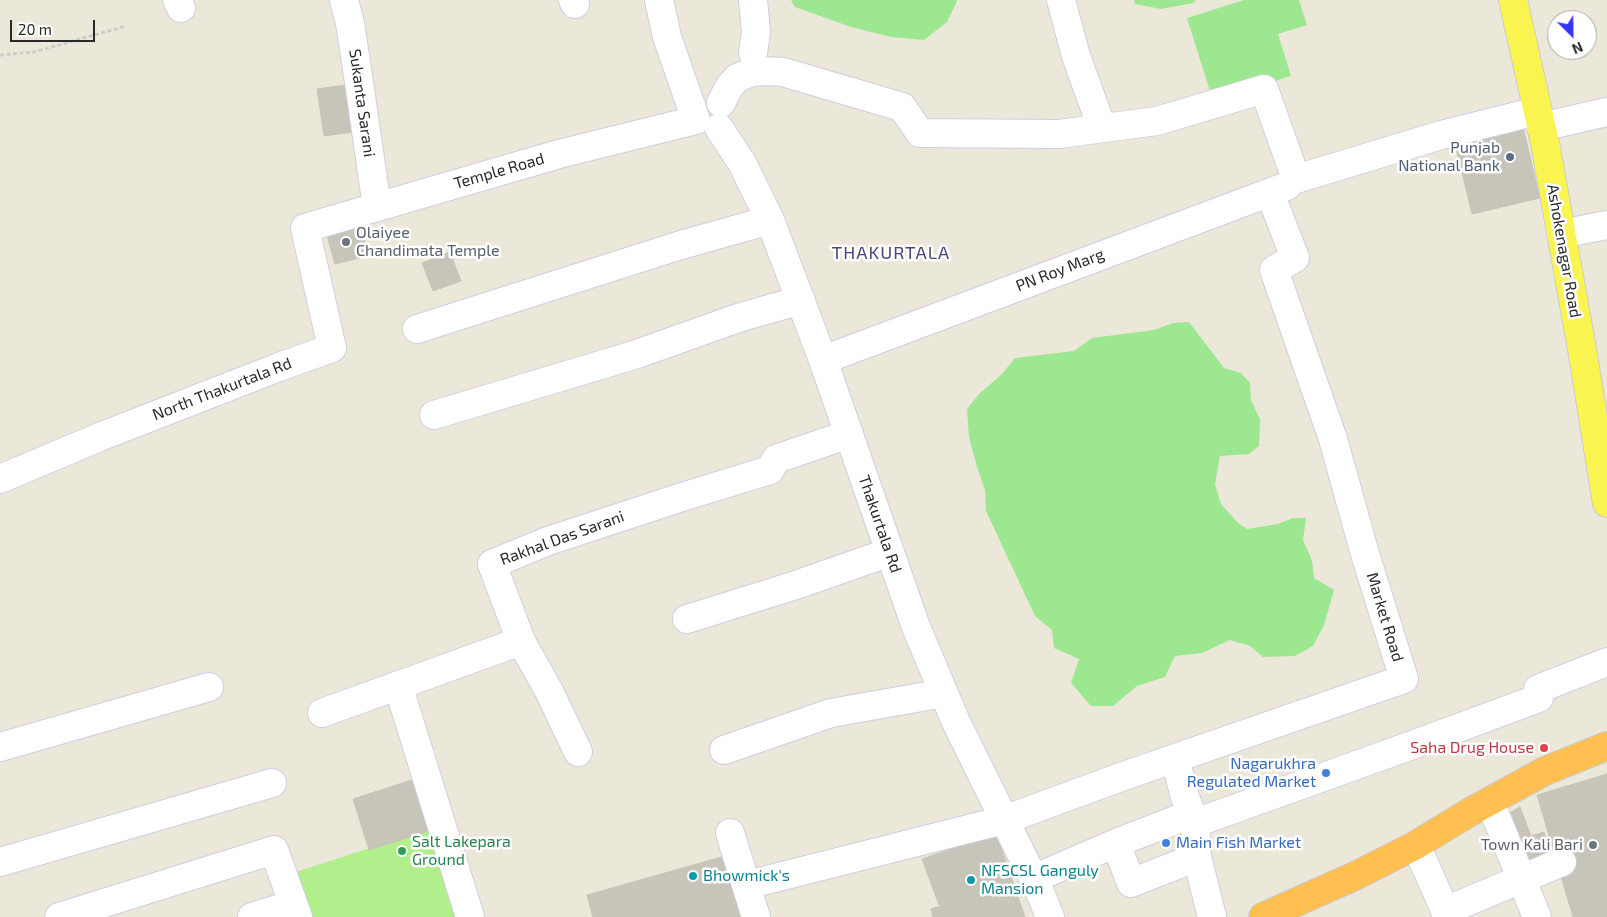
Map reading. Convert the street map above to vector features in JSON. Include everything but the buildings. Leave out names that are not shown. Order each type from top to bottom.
[{"type":"highway","points":[[1263,917],[1357,875],[1416,845],[1545,771],[1607,746]]},
{"type":"main road","name":"Ashokenagar Road","points":[[1513,0],[1539,119],[1561,234],[1604,465],[1607,503]]},
{"type":"street","name":"Sukanta Sarani","points":[[344,0],[350,24],[377,207]]},
{"type":"street","name":"Thakurtala Rd","points":[[659,0],[667,37],[712,117],[742,164],[770,220],[823,360],[916,627],[956,722],[1050,917]]},
{"type":"street","points":[[712,117],[729,87],[738,78],[752,72],[759,62],[753,0]]},
{"type":"street","points":[[1060,0],[1076,56],[1102,128]]},
{"type":"street","points":[[759,62],[783,72],[902,107],[920,133],[1058,134],[1157,121],[1264,90],[1296,179]]},
{"type":"street","name":"PN Roy Marg","points":[[823,360],[1270,193],[1290,184],[1296,179],[1441,135],[1539,119],[1607,112]]},
{"type":"street","name":"Temple Road","points":[[305,228],[559,154],[712,117]]},
{"type":"street","name":"Market Road","points":[[747,885],[1004,820],[1404,679],[1365,554],[1333,439],[1274,270],[1295,258],[1270,193]]},
{"type":"street","points":[[417,329],[680,245],[770,220]]},
{"type":"street","points":[[1561,234],[1607,225]]},
{"type":"street","name":"North Thakurtala Rd","points":[[0,479],[102,436],[278,367],[332,348],[305,228]]},
{"type":"street","points":[[434,415],[634,355],[738,318],[801,300]]},
{"type":"street","name":"Rakhal Das Sarani","points":[[521,640],[492,564],[548,541],[682,496],[770,470],[776,459],[849,434]]},
{"type":"street","points":[[687,619],[796,585],[890,552]]},
{"type":"street","points":[[322,713],[521,640],[549,691],[578,752]]},
{"type":"street","points":[[1033,879],[1116,843],[1407,747],[1539,698],[1538,689],[1607,662]]},
{"type":"street","points":[[398,686],[470,917]]},
{"type":"street","points":[[0,747],[209,687]]},
{"type":"street","points":[[724,750],[831,713],[944,693]]},
{"type":"street","points":[[1175,759],[1185,797],[1193,818],[1197,857],[1212,917]]},
{"type":"street","points":[[0,862],[272,783]]},
{"type":"street","points":[[1490,802],[1537,917]]},
{"type":"street","points":[[730,832],[747,885],[754,916]]},
{"type":"street","points":[[1116,843],[1131,883],[1197,857]]},
{"type":"street","points":[[1416,845],[1446,914],[1562,862]]},
{"type":"street","points":[[59,917],[274,850],[295,910],[252,917]]},
{"type":"path","points":[[0,55],[34,52],[126,26]]},
{"type":"green space","points":[[791,0],[957,1],[947,22],[924,40],[891,37],[851,27],[795,7]]},
{"type":"green space","points":[[1134,0],[1196,0],[1193,3],[1161,9],[1135,4]]},
{"type":"green space","points":[[1244,0],[1299,0],[1307,25],[1278,34],[1291,76],[1213,101],[1187,18]]},
{"type":"green space","points":[[1189,322],[1224,368],[1241,373],[1250,383],[1251,400],[1260,419],[1259,446],[1249,454],[1220,456],[1215,484],[1221,504],[1238,523],[1247,529],[1278,524],[1293,518],[1306,518],[1303,540],[1312,560],[1314,578],[1334,590],[1324,625],[1313,646],[1295,656],[1263,657],[1250,646],[1230,640],[1202,653],[1175,656],[1165,677],[1137,686],[1113,706],[1091,706],[1071,683],[1079,659],[1054,648],[1052,630],[1035,616],[986,511],[985,490],[969,437],[967,409],[1015,358],[1074,351],[1092,338],[1154,330],[1173,323]]},
{"type":"green space","name":"Salt Lakepara Ground","points":[[434,827],[463,917],[306,917],[290,874]]},
{"type":"place","name":"Punjab National Bank","points":[[1510,157]]},
{"type":"place","name":"Olaiyee Chandimata Temple","points":[[346,242]]},
{"type":"place","name":"Saha Drug House","points":[[1544,748]]},
{"type":"place","name":"Nagarukhra Regulated Market","points":[[1326,773]]},
{"type":"place","name":"Main Fish Market","points":[[1166,843]]},
{"type":"place","name":"Town Kali Bari","points":[[1593,845]]},
{"type":"place","name":"Salt Lakepara Ground","points":[[402,851]]},
{"type":"place","name":"Bhowmick's","points":[[693,876]]},
{"type":"place","name":"NFSCSL Ganguly Mansion","points":[[971,880]]},
{"type":"district","name":"THAKURTALA","points":[[891,253]]}]
